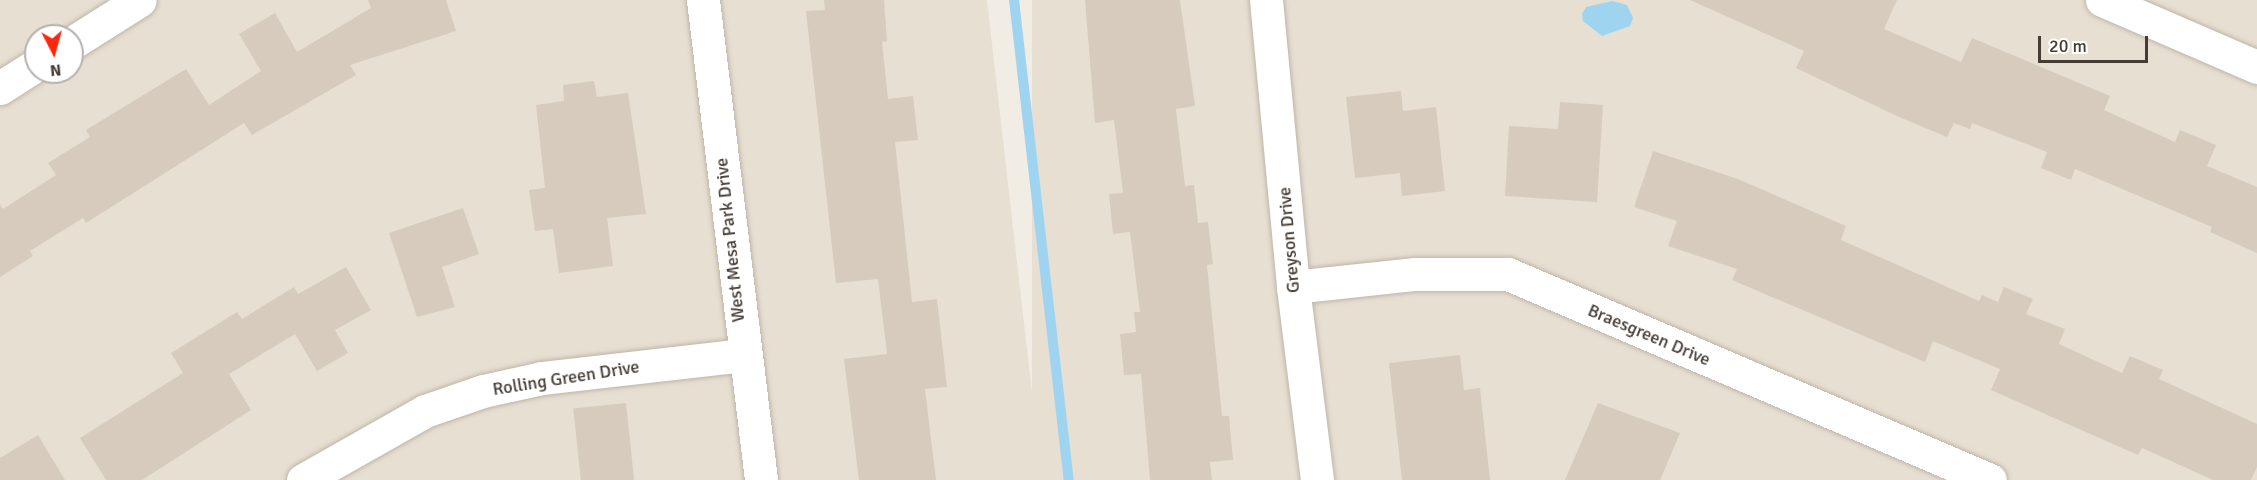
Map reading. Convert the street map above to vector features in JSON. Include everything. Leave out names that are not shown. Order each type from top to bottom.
[{"type":"street","points":[[84,35],[140,0]]},
{"type":"street","name":"West Mesa Park Drive","points":[[704,0],[743,355],[761,480]]},
{"type":"street","name":"Greyson Drive","points":[[1266,0],[1293,287],[1317,480]]},
{"type":"street","points":[[2102,0],[2257,67]]},
{"type":"street","points":[[0,88],[24,73]]},
{"type":"street","name":"Braesgreen Drive","points":[[1293,287],[1415,274],[1508,274],[1990,480]]},
{"type":"street","name":"Rolling Green Drive","points":[[303,480],[416,416],[483,391],[542,378],[743,355]]},
{"type":"shaded area","points":[[0,0],[987,0],[1042,480],[0,480]]},
{"type":"shaded area","points":[[1032,0],[2257,0],[2257,480],[1032,480]]},
{"type":"water","points":[[1612,1],[1627,5],[1633,18],[1630,26],[1602,36],[1583,21],[1582,14],[1586,7]]},
{"type":"building","points":[[368,0],[446,0],[456,31],[350,65],[356,75],[252,135],[244,123],[86,223],[83,218],[30,251],[33,256],[0,277],[0,205],[3,209],[56,175],[48,163],[90,137],[86,130],[186,69],[209,105],[261,71],[239,34],[275,13],[297,52],[371,8]]},
{"type":"building","points":[[824,0],[884,0],[887,41],[882,42],[888,99],[913,96],[918,140],[895,142],[912,302],[937,299],[947,387],[925,389],[936,480],[859,480],[844,359],[887,354],[878,279],[836,283],[806,11],[825,10]]},
{"type":"building","points":[[1085,0],[1180,0],[1195,106],[1176,109],[1185,186],[1194,185],[1198,223],[1208,222],[1213,264],[1207,265],[1222,416],[1229,416],[1233,460],[1210,462],[1212,480],[1150,480],[1141,374],[1124,375],[1120,334],[1136,332],[1134,312],[1140,312],[1130,232],[1113,234],[1109,194],[1123,193],[1114,120],[1095,123]]},
{"type":"building","points":[[1690,0],[1897,0],[1884,29],[1961,62],[1972,38],[2110,96],[2104,110],[2175,142],[2180,130],[2216,145],[2207,166],[2257,187],[2257,253],[2210,232],[2212,227],[2075,169],[2071,180],[2041,168],[2047,152],[1972,123],[1970,129],[1954,123],[1947,137],[1899,117],[1796,68],[1804,51]]},
{"type":"building","points":[[594,81],[597,97],[628,93],[646,214],[607,218],[613,266],[559,273],[553,229],[535,231],[529,190],[545,188],[536,105],[564,101],[563,85]]},
{"type":"building","points":[[1401,91],[1403,111],[1436,107],[1445,191],[1402,196],[1400,173],[1355,178],[1346,97]]},
{"type":"building","points":[[1560,102],[1603,105],[1597,202],[1505,196],[1509,126],[1558,129]]},
{"type":"building","points":[[1653,151],[1738,179],[1846,226],[1841,240],[1979,301],[1982,295],[1998,302],[2004,287],[2033,299],[2026,314],[2065,329],[2059,344],[2122,373],[2130,356],[2163,370],[2159,379],[2257,424],[2257,467],[2251,480],[2213,480],[2142,448],[2138,455],[1991,390],[2000,369],[1933,341],[1925,362],[1732,280],[1737,269],[1668,246],[1677,221],[1634,207]]},
{"type":"building","points":[[463,208],[479,254],[442,267],[455,307],[417,317],[389,233]]},
{"type":"building","points":[[346,267],[371,310],[335,330],[348,353],[317,371],[295,334],[229,374],[251,410],[142,480],[106,480],[80,438],[183,373],[171,353],[237,312],[242,319],[294,287],[298,294]]},
{"type":"building","points":[[1460,355],[1464,390],[1480,388],[1490,480],[1402,480],[1389,363]]},
{"type":"building","points":[[626,403],[634,480],[581,480],[573,409]]},
{"type":"building","points":[[1598,403],[1680,433],[1660,480],[1565,480]]},
{"type":"building","points":[[38,435],[65,480],[0,480],[0,458]]},
{"type":"waterway","points":[[1014,0],[1069,480]]}]
